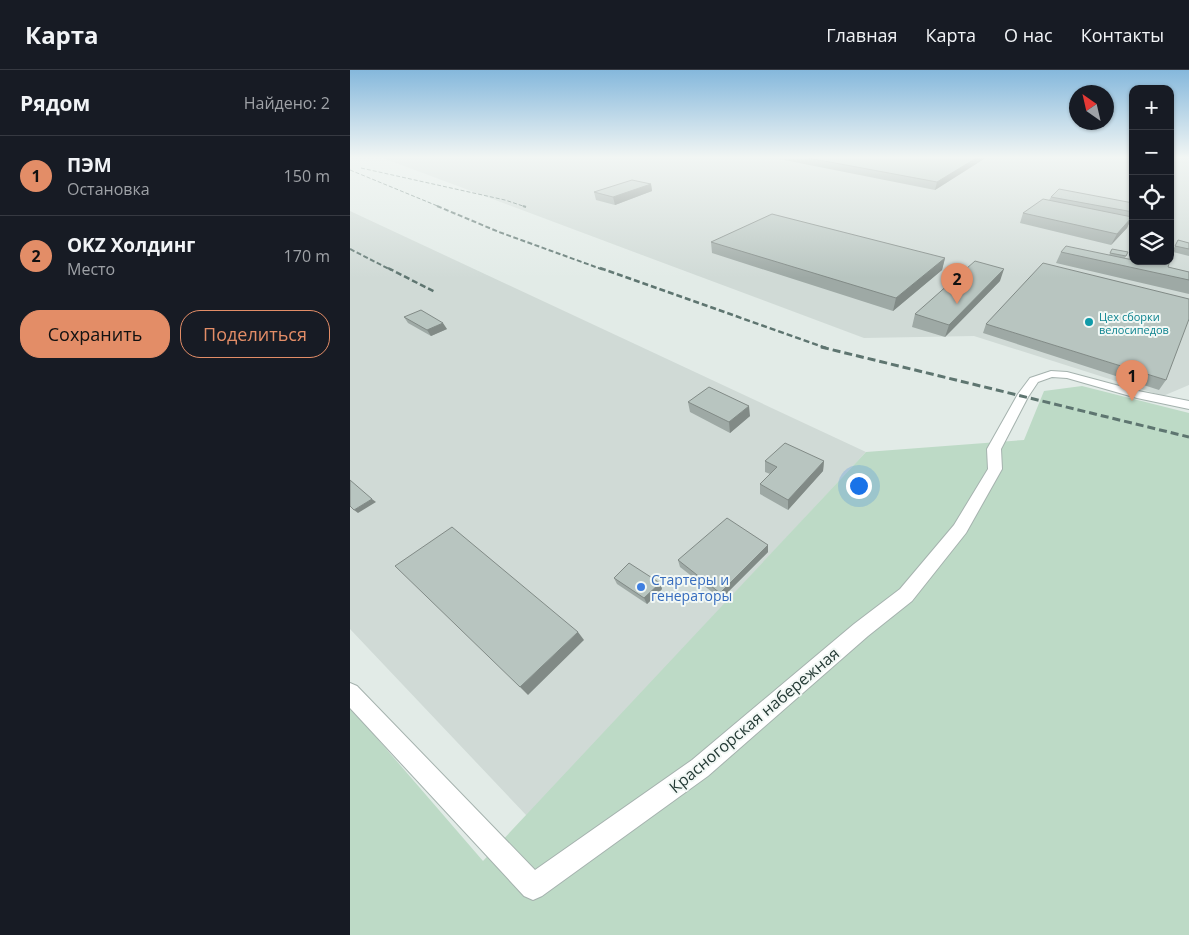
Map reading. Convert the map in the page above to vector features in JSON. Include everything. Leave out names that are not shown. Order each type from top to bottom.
[{"type":"street","name":"Краcногорская набережная","points":[[350,693],[533,887],[700,768],[861,630],[906,595],[960,529],[995,469],[994,449],[1022,397],[1034,380],[1051,374],[1067,375],[1137,394],[1189,405]]},
{"type":"shaded area","points":[[488,197],[1129,197],[1129,265],[1174,265],[1174,197],[1189,197],[1189,385],[1163,396],[974,336],[864,338]]},
{"type":"shaded area","points":[[350,211],[866,452],[527,816],[350,629]]},
{"type":"green space","points":[[1082,386],[1189,413],[1189,935],[350,935],[350,707],[483,861],[866,452],[1024,440],[1044,391]]},
{"type":"building","points":[[1053,197],[1103,197],[1129,202],[1129,211]]},
{"type":"building","points":[[1043,199],[1129,216],[1129,220],[1117,234],[1023,213]]},
{"type":"building","points":[[772,214],[945,258],[896,298],[711,242]]},
{"type":"building","points":[[1178,240],[1189,243],[1189,249],[1175,246]]},
{"type":"building","points":[[1066,246],[1129,259],[1129,265],[1169,265],[1168,267],[1189,272],[1189,280],[1061,252]]},
{"type":"building","points":[[1112,249],[1128,252],[1126,256],[1110,253]]},
{"type":"building","points":[[975,261],[1004,269],[949,325],[915,314]]},
{"type":"building","name":"Цех сборки велосипедов","points":[[1043,263],[1189,299],[1189,319],[1166,380],[986,324]]},
{"type":"building","points":[[421,310],[443,323],[427,330],[404,317]]},
{"type":"building","points":[[709,387],[749,406],[729,422],[688,402]]},
{"type":"building","points":[[785,443],[824,461],[788,500],[760,484],[777,467],[765,461]]},
{"type":"building","points":[[350,480],[372,499],[354,510],[350,506]]},
{"type":"building","points":[[727,518],[768,545],[720,593],[678,560]]},
{"type":"building","points":[[452,527],[578,632],[520,687],[395,566]]},
{"type":"building","points":[[629,563],[660,583],[644,598],[614,578]]},
{"type":"railway","points":[[417,197],[440,207]]},
{"type":"railway","points":[[493,197],[526,207]]},
{"type":"railway","points":[[437,206],[499,232],[604,270]]},
{"type":"railway","points":[[350,249],[391,270]]},
{"type":"railway","points":[[388,268],[435,292]]},
{"type":"railway","points":[[600,268],[826,348]]},
{"type":"railway","points":[[821,347],[1189,437]]},
{"type":"place","name":"OKZ Холдинг","points":[[957,304]]},
{"type":"place","name":"Цех сборки велосипедов","points":[[1089,322]]},
{"type":"place","name":"ПЭМ","points":[[1132,401]]},
{"type":"place","name":"Стартеры и генераторы","points":[[641,587]]}]
